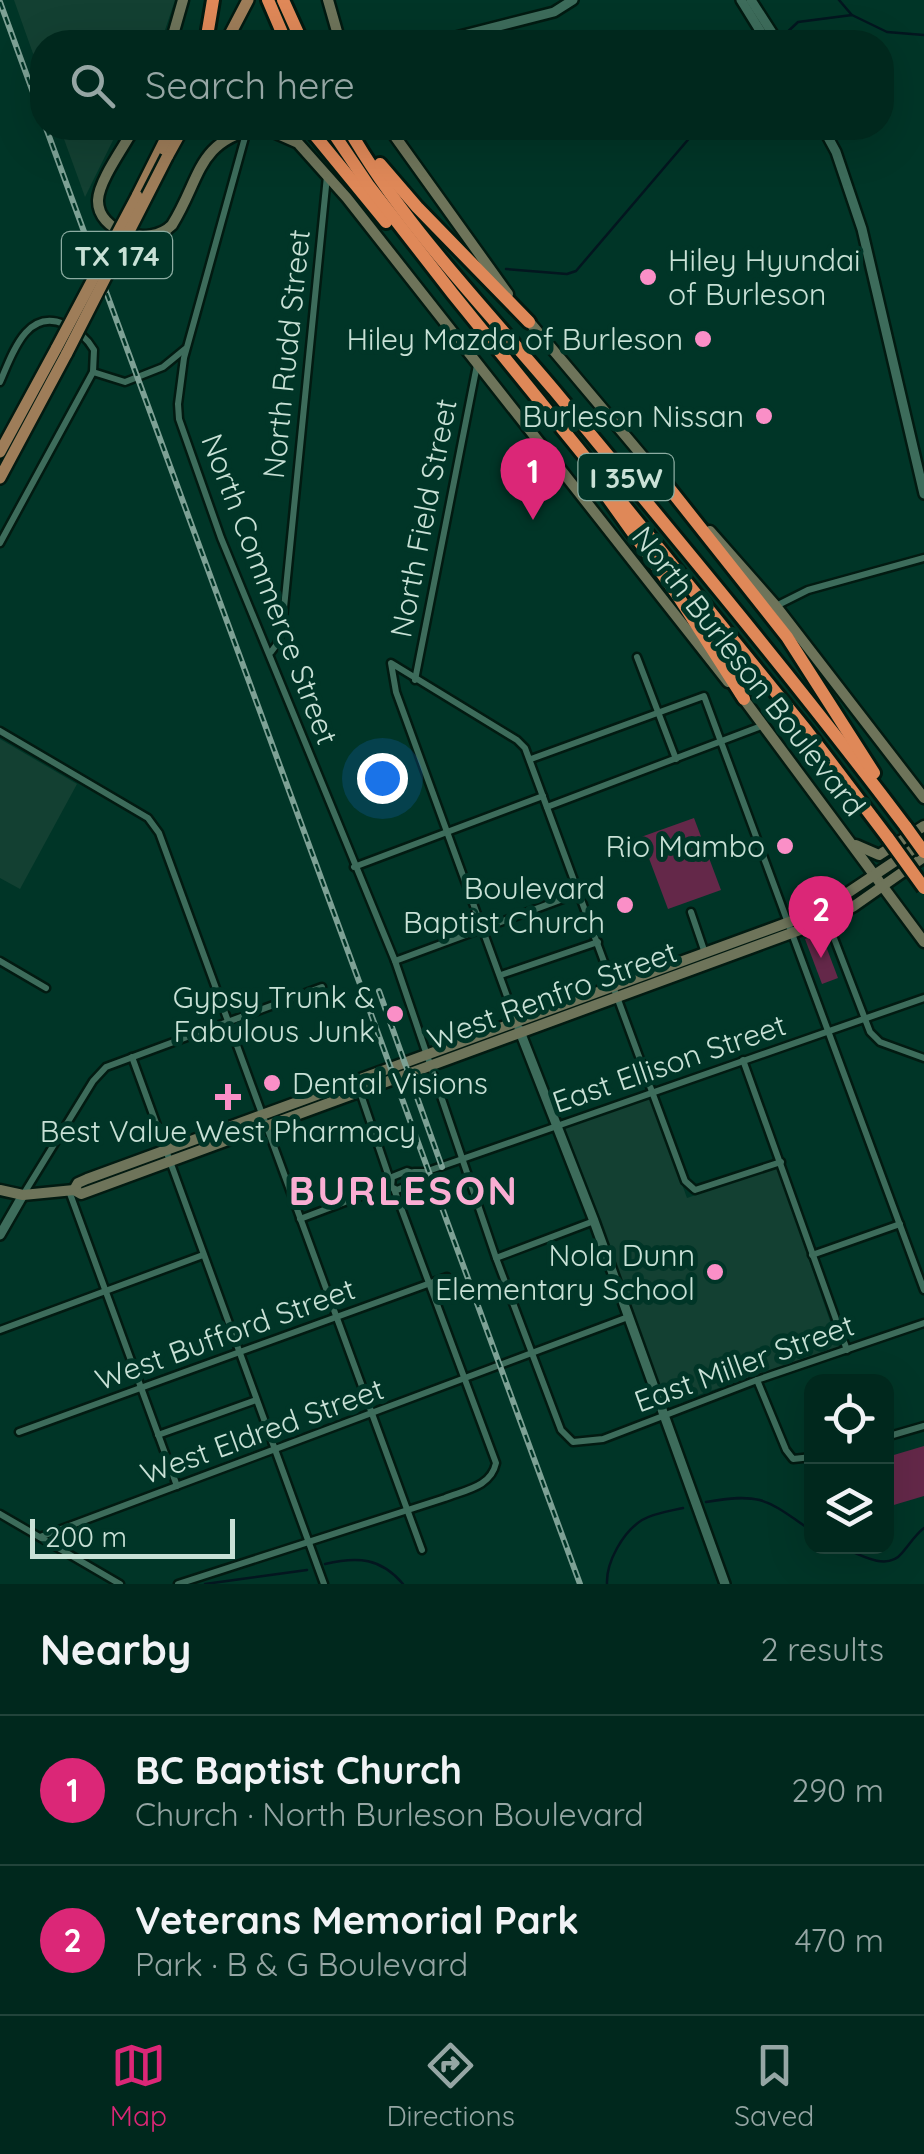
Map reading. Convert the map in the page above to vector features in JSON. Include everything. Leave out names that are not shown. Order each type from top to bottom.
[{"type":"highway","points":[[208,30],[213,0]]},
{"type":"highway","points":[[268,0],[281,30]]},
{"type":"highway","points":[[283,0],[297,30]]},
{"type":"highway","points":[[318,140],[439,286],[453,294]]},
{"type":"highway","name":"I 35W","points":[[338,140],[453,294],[807,731],[924,888]]},
{"type":"highway","name":"I 35W","points":[[357,140],[424,234],[779,663],[924,855]]},
{"type":"highway","points":[[361,140],[394,182],[529,322]]},
{"type":"highway","points":[[537,399],[549,422],[678,596],[744,699]]},
{"type":"highway","points":[[658,474],[809,667],[906,827]]},
{"type":"main road","points":[[175,30],[182,0]]},
{"type":"main road","points":[[232,30],[248,0]]},
{"type":"main road","points":[[328,0],[337,30]]},
{"type":"main road","points":[[127,140],[101,188],[99,210],[108,220],[142,239],[172,225],[208,154],[221,140]]},
{"type":"main road","points":[[0,452],[62,350],[165,140]]},
{"type":"main road","name":"TX 174","points":[[0,478],[62,350],[177,140]]},
{"type":"main road","name":"North Burleson Boulevard","points":[[288,140],[298,144],[380,238],[720,674],[744,699],[924,942]]},
{"type":"main road","name":"North Burleson Boulevard","points":[[398,140],[529,322],[776,606],[924,798]]},
{"type":"main road","points":[[850,842],[879,856],[924,826]]},
{"type":"main road","points":[[790,928],[924,842]]},
{"type":"main road","points":[[428,1060],[614,986],[790,928],[827,920],[924,855]]},
{"type":"main road","name":"West Renfro Street","points":[[518,1027],[618,998],[707,958]]},
{"type":"main road","name":"West Renfro Street","points":[[358,1086],[389,1067],[428,1060]]},
{"type":"main road","name":"West Renfro Street","points":[[0,1190],[23,1195],[72,1190],[78,1183],[166,1156],[428,1060]]},
{"type":"street","points":[[483,30],[554,12],[573,0]]},
{"type":"street","points":[[742,0],[764,30]]},
{"type":"street","points":[[752,0],[766,30]]},
{"type":"street","name":"North Commerce Street","points":[[253,140],[187,347],[179,390],[179,419],[221,538],[394,961],[496,1258],[561,1430],[578,1442]]},
{"type":"street","points":[[829,140],[862,229],[924,494]]},
{"type":"street","name":"North Rudd Street","points":[[270,654],[278,644],[282,628],[327,176]]},
{"type":"street","points":[[0,382],[20,338],[30,326],[44,320],[59,321],[89,341],[94,350],[92,372],[0,543]]},
{"type":"street","points":[[92,372],[118,382],[139,379],[163,367],[187,347]]},
{"type":"street","name":"North Field Street","points":[[415,680],[478,365]]},
{"type":"street","points":[[776,606],[808,590],[924,558]]},
{"type":"street","points":[[637,657],[676,759]]},
{"type":"street","points":[[725,1584],[396,692],[391,662],[517,740],[531,759],[685,1181],[695,1190],[781,1162]]},
{"type":"street","points":[[531,759],[704,696],[924,1290]]},
{"type":"street","points":[[548,807],[764,725]]},
{"type":"street","points":[[0,731],[148,818],[166,849],[262,1121],[422,1550]]},
{"type":"street","points":[[354,867],[543,796]]},
{"type":"street","points":[[394,961],[580,892]]},
{"type":"street","points":[[691,912],[707,958]]},
{"type":"street","points":[[827,920],[864,1020],[880,1042],[924,1058]]},
{"type":"street","points":[[501,975],[598,942]]},
{"type":"street","points":[[1,963],[46,988]]},
{"type":"street","points":[[0,1235],[98,1073],[322,987]]},
{"type":"street","name":"East Ellison Street","points":[[300,1219],[653,1090],[829,1034],[924,998]]},
{"type":"street","points":[[132,1057],[324,1584]]},
{"type":"street","points":[[742,1060],[847,1350]]},
{"type":"street","points":[[178,1584],[407,1510],[491,1478],[496,1463],[358,1086]]},
{"type":"street","name":"East Ellison Street","points":[[392,1185],[407,1171],[415,1176]]},
{"type":"street","points":[[72,1190],[104,1291],[177,1486]]},
{"type":"street","points":[[496,1258],[594,1221]]},
{"type":"street","points":[[812,1255],[900,1224]]},
{"type":"street","points":[[0,1330],[203,1255]]},
{"type":"street","name":"West Bufford Street","points":[[19,1432],[447,1277]]},
{"type":"street","name":"West Eldred Street","points":[[40,1537],[629,1316]]},
{"type":"street","name":"East Miller Street","points":[[578,1442],[602,1439],[757,1380],[924,1324]]},
{"type":"street","points":[[757,1380],[786,1450],[794,1460],[804,1458]]},
{"type":"street","points":[[158,1435],[256,1400]]},
{"type":"street","points":[[894,1435],[924,1426]]},
{"type":"street","points":[[0,1514],[120,1584]]},
{"type":"shaded area","points":[[14,0],[175,0],[165,30],[30,30],[30,45]]},
{"type":"shaded area","points":[[64,140],[113,140],[85,197]]},
{"type":"shaded area","points":[[0,739],[77,784],[20,889],[0,878]]},
{"type":"shaded area","points":[[694,818],[721,890],[668,909],[641,837]]},
{"type":"shaded area","points":[[821,933],[838,978],[822,984],[805,939]]},
{"type":"shaded area","name":"Nola Dunn Elementary School","points":[[650,1096],[687,1198],[777,1167],[839,1347],[666,1406],[562,1128]]},
{"type":"shaded area","points":[[924,1446],[924,1496],[894,1505],[894,1455]]},
{"type":"waterway","points":[[839,0],[851,14]]},
{"type":"waterway","points":[[790,30],[798,22],[852,15],[883,30]]},
{"type":"waterway","points":[[894,33],[924,35]]},
{"type":"waterway","points":[[506,269],[567,274],[576,271],[688,140]]},
{"type":"waterway","points":[[706,1502],[740,1498],[763,1501],[804,1526]]},
{"type":"waterway","points":[[607,1584],[613,1557],[635,1525],[683,1508]]},
{"type":"waterway","points":[[858,1554],[889,1561],[902,1553],[924,1528]]},
{"type":"waterway","points":[[325,1564],[368,1561],[386,1569],[403,1584]]},
{"type":"waterway","points":[[205,1584],[307,1570]]},
{"type":"railway","points":[[0,2],[30,84]]},
{"type":"railway","points":[[50,140],[580,1584]]},
{"type":"railway","points":[[379,991],[442,1167]]},
{"type":"place","name":"Hiley Hyundai of Burleson","points":[[648,277]]},
{"type":"place","name":"Hiley Mazda of Burleson","points":[[703,339]]},
{"type":"place","name":"Burleson Nissan","points":[[764,416]]},
{"type":"place","name":"BC Baptist Church","points":[[533,520]]},
{"type":"place","name":"Rio Mambo","points":[[785,846]]},
{"type":"place","name":"Boulevard Baptist Church","points":[[625,905]]},
{"type":"place","name":"Veterans Memorial Park","points":[[821,958]]},
{"type":"place","name":"Gypsy Trunk & Fabulous Junk","points":[[395,1014]]},
{"type":"place","name":"Dental Visions","points":[[272,1083]]},
{"type":"place","name":"Best Value West Pharmacy","points":[[228,1097]]},
{"type":"place","name":"Nola Dunn Elementary School","points":[[715,1272]]},
{"type":"district","name":"BURLESON","points":[[404,1190]]}]
